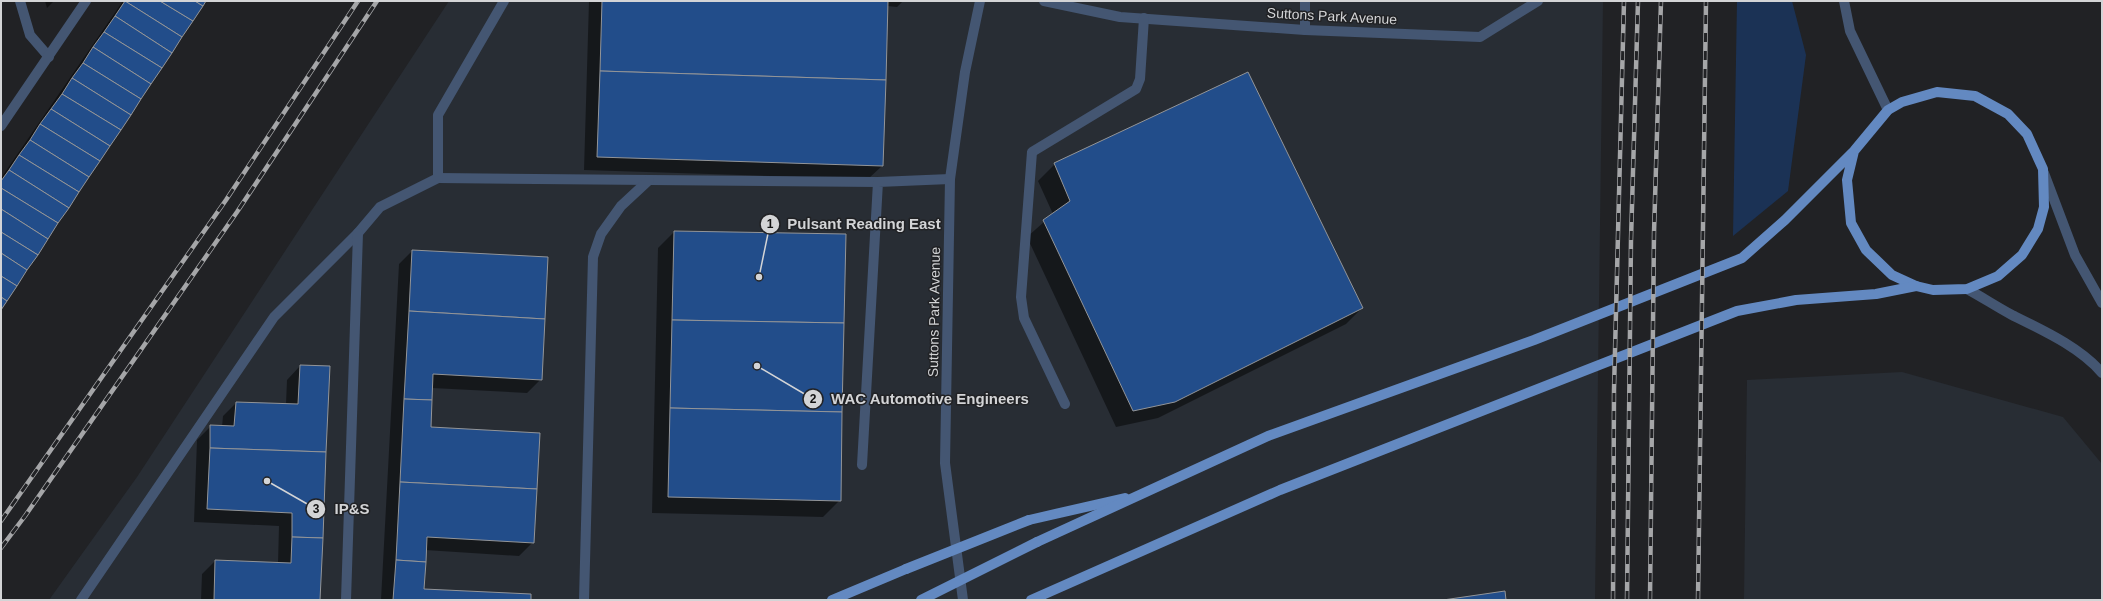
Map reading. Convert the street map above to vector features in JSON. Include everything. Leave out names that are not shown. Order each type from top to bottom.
[{"type":"main road","points":[[921,600],[1037,542],[1146,494],[1268,436],[1534,340],[1742,258],[1785,220],[1854,151],[1888,110],[1902,102],[1937,92],[1976,96],[2008,114],[2027,134],[2043,169],[2044,207],[2038,229],[2022,255],[1998,276],[1967,289],[1933,290],[1916,286],[1892,275],[1866,250],[1852,223],[1847,180],[1854,151]]},
{"type":"main road","points":[[1031,600],[1280,490],[1737,312],[1796,300],[1876,294],[1916,286]]},
{"type":"main road","points":[[832,600],[1030,520],[1146,494]]},
{"type":"main road","points":[[1041,600],[1058,587]]},
{"type":"street","points":[[20,1],[30,35],[48,57]]},
{"type":"street","points":[[1,126],[86,1]]},
{"type":"street","points":[[438,178],[438,115],[504,1]]},
{"type":"street","name":"Suttons Park Avenue","points":[[962,600],[945,463],[950,178],[965,72],[980,1]]},
{"type":"street","name":"Suttons Park Avenue","points":[[1044,1],[1120,17],[1305,30],[1480,37],[1538,1]]},
{"type":"street","points":[[1305,1],[1305,30]]},
{"type":"street","points":[[1844,1],[1850,31],[1888,110]]},
{"type":"street","points":[[1065,404],[1024,318],[1022,304],[1032,152],[1136,89],[1140,79],[1144,18]]},
{"type":"street","points":[[2043,169],[2075,255],[2102,303]]},
{"type":"street","points":[[81,600],[274,318],[358,233],[380,207],[438,178],[878,182],[950,178]]},
{"type":"street","points":[[584,600],[593,258],[601,234],[622,206],[649,180]]},
{"type":"street","points":[[862,465],[878,182]]},
{"type":"street","points":[[346,600],[358,233]]},
{"type":"street","points":[[1967,289],[2012,315],[2040,328],[2094,363],[2102,373]]},
{"type":"shaded area","points":[[449,1],[1603,1],[1595,600],[49,600],[137,477]]},
{"type":"shaded area","points":[[1737,1],[1792,1],[1806,55],[1788,191],[1733,236]]},
{"type":"shaded area","points":[[1902,372],[2063,417],[2102,464],[2102,600],[1744,600],[1747,380]]},
{"type":"building","points":[[125,1],[160,1],[193,21],[182,37]]},
{"type":"building","points":[[125,1],[182,37],[172,53],[115,16]]},
{"type":"building","points":[[160,1],[195,1],[203,6],[193,21]]},
{"type":"building","points":[[195,1],[206,1],[203,6]]},
{"type":"building","points":[[602,1],[888,1],[886,80],[600,71]]},
{"type":"building","points":[[115,16],[172,53],[162,68],[104,32]]},
{"type":"building","points":[[104,32],[162,68],[151,84],[93,47]]},
{"type":"building","points":[[93,47],[151,84],[141,99],[83,63]]},
{"type":"building","points":[[83,63],[141,99],[131,115],[72,78]]},
{"type":"building","points":[[600,71],[886,80],[883,166],[597,157]]},
{"type":"building","points":[[1248,72],[1363,308],[1175,402],[1133,411],[1043,220],[1070,201],[1054,163]]},
{"type":"building","points":[[72,78],[131,115],[121,130],[62,94]]},
{"type":"building","points":[[62,94],[121,130],[110,146],[51,109]]},
{"type":"building","points":[[51,109],[110,146],[100,161],[40,124]]},
{"type":"building","points":[[40,124],[100,161],[89,177],[30,140]]},
{"type":"building","points":[[30,140],[89,177],[79,192],[19,155]]},
{"type":"building","points":[[19,155],[79,192],[69,208],[9,170]]},
{"type":"building","points":[[9,170],[69,208],[58,223],[1,188],[1,181]]},
{"type":"building","points":[[1,188],[58,223],[48,239],[1,209]]},
{"type":"building","points":[[1,209],[48,239],[38,255],[1,232]]},
{"type":"building","points":[[674,231],[846,234],[844,323],[672,320]]},
{"type":"building","points":[[1,232],[38,255],[27,270],[1,253]]},
{"type":"building","points":[[412,250],[548,257],[545,319],[409,311]]},
{"type":"building","points":[[1,253],[27,270],[17,286],[1,276]]},
{"type":"building","points":[[1,276],[17,286],[7,301],[1,297]]},
{"type":"building","points":[[1,297],[7,301],[1,310]]},
{"type":"building","points":[[409,311],[545,319],[542,380],[433,374],[432,400],[404,399]]},
{"type":"building","points":[[672,320],[844,323],[842,412],[670,408]]},
{"type":"building","points":[[300,365],[330,366],[326,452],[210,448],[210,425],[234,426],[236,402],[298,404]]},
{"type":"building","points":[[404,399],[432,400],[431,427],[540,433],[537,489],[400,482]]},
{"type":"building","points":[[670,408],[842,412],[841,501],[668,497]]},
{"type":"building","points":[[210,448],[326,452],[323,538],[292,537],[292,513],[207,509]]},
{"type":"building","points":[[400,482],[537,489],[534,543],[427,537],[426,562],[396,560]]},
{"type":"building","points":[[292,537],[323,538],[320,600],[214,600],[215,560],[291,563]]},
{"type":"building","points":[[396,560],[426,562],[424,589],[531,594],[531,600],[393,600]]},
{"type":"building","points":[[1505,591],[1506,600],[1443,600]]},
{"type":"railway","points":[[1,521],[226,200],[358,1]]},
{"type":"railway","points":[[1,548],[25,516],[237,212],[377,1]]},
{"type":"railway","points":[[1613,600],[1614,390],[1624,1]]},
{"type":"railway","points":[[1627,600],[1631,240],[1638,1]]},
{"type":"railway","points":[[1650,600],[1654,233],[1661,1]]},
{"type":"railway","points":[[1698,600],[1706,1]]},
{"type":"place","name":"Pulsant Reading East","points":[[759,277]]},
{"type":"place","name":"WAC Automotive Engineers","points":[[757,366]]},
{"type":"place","name":"IP&S","points":[[267,481]]}]
